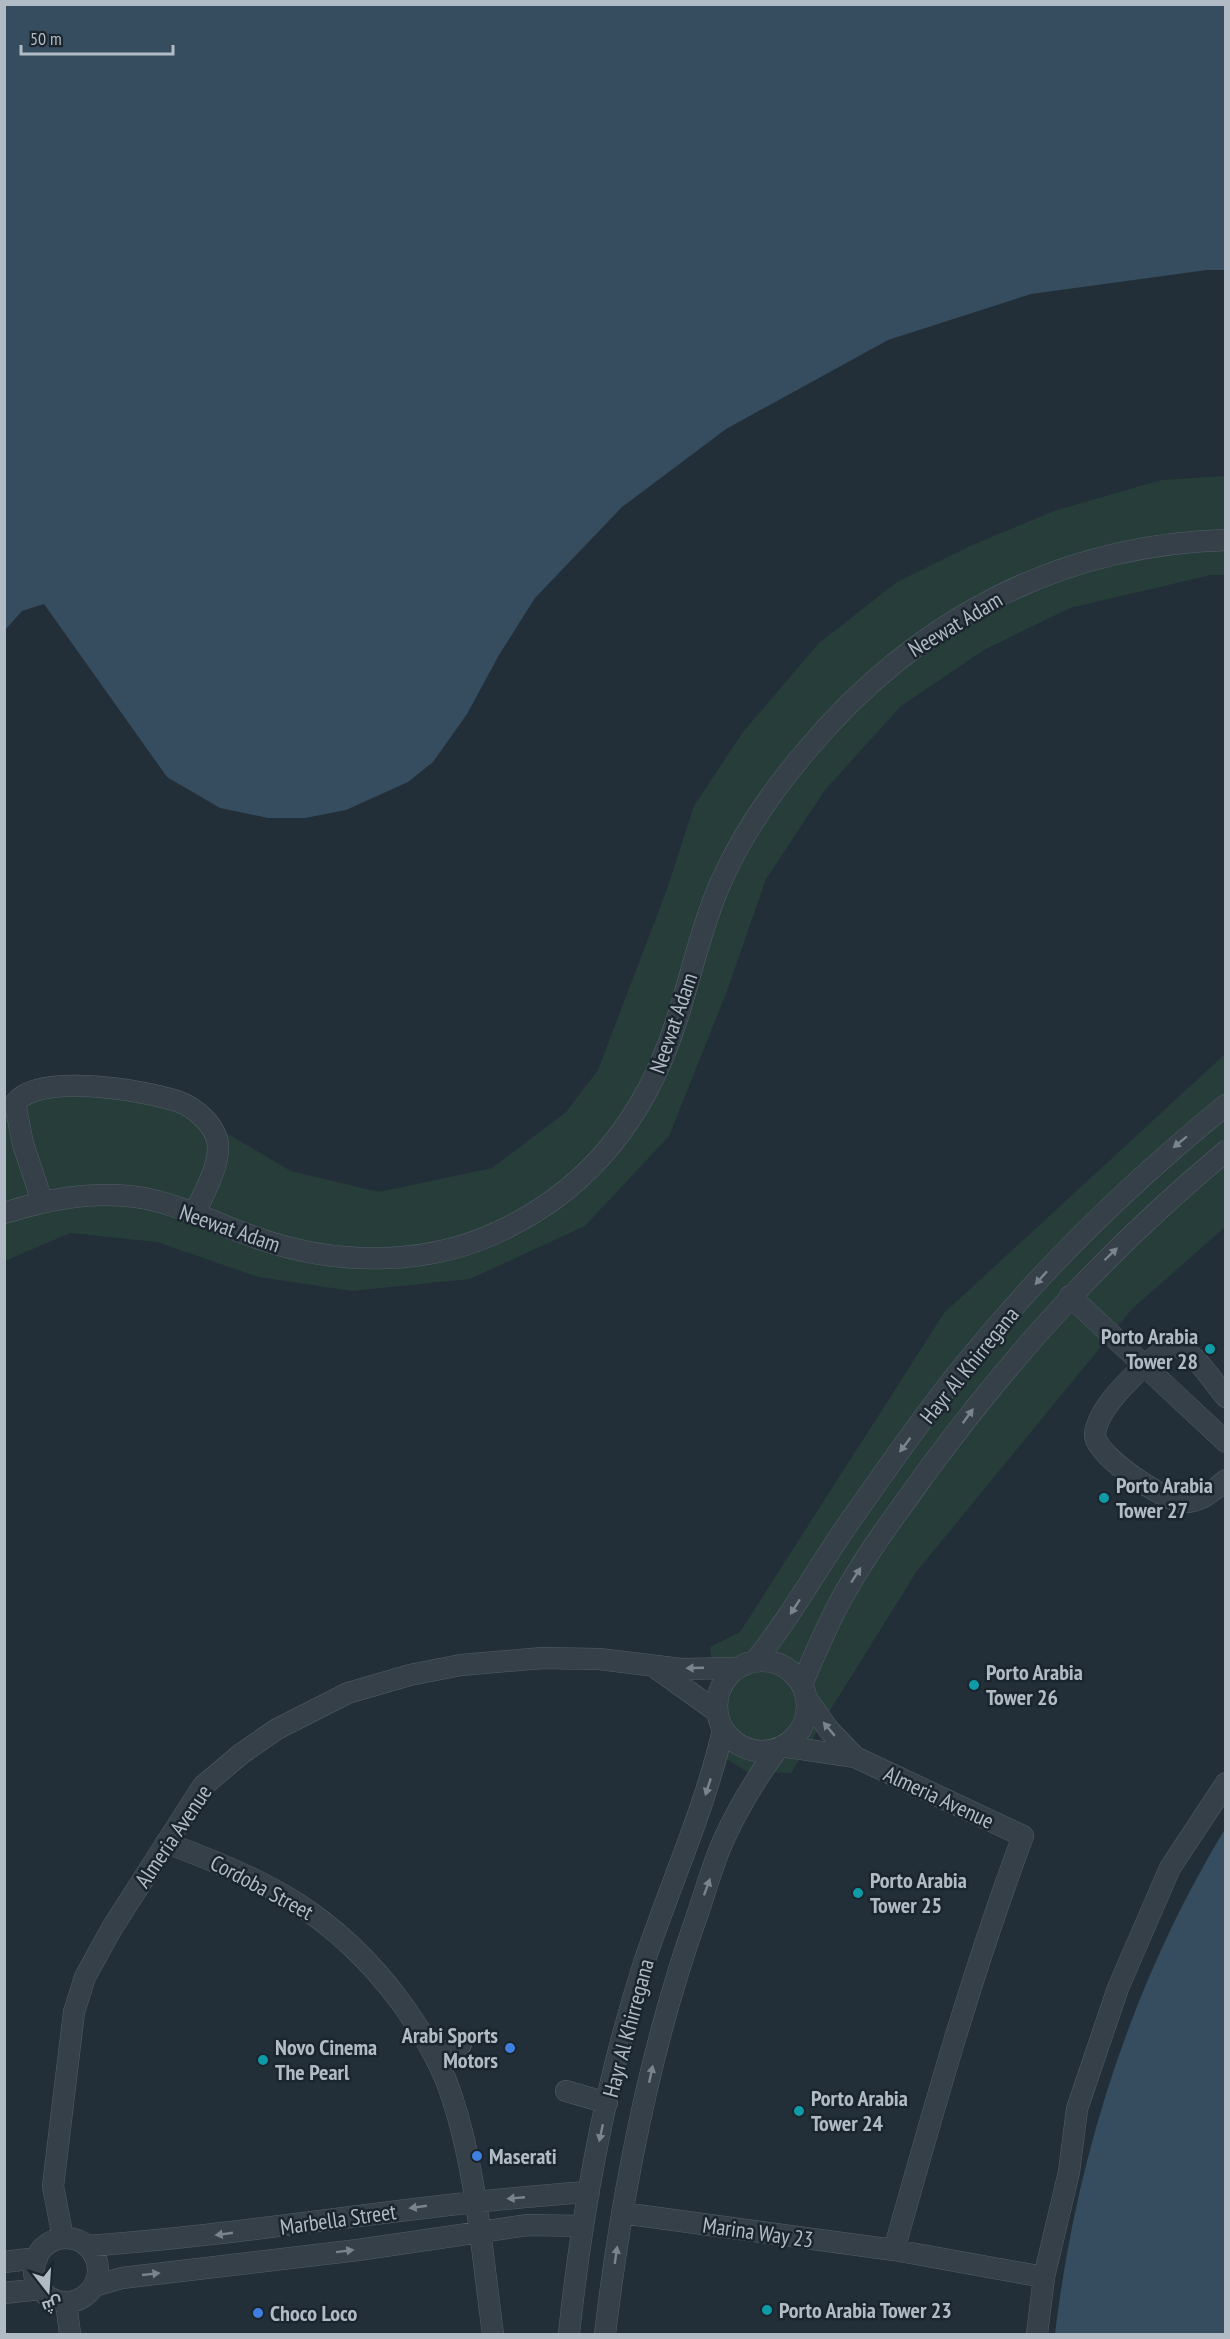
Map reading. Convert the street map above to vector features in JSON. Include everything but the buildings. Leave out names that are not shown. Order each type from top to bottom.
[{"type":"street","name":"Neewat Adam","points":[[4,1213],[42,1201],[92,1193],[141,1198],[260,1239],[314,1254],[361,1260],[412,1256],[467,1243],[520,1220],[574,1185],[620,1136],[652,1085],[674,1028],[720,884],[748,833],[779,782],[831,720],[873,678],[923,639],[995,598],[1068,566],[1124,551],[1186,541],[1226,540]]},
{"type":"street","points":[[42,1201],[23,1144],[15,1103],[22,1094],[37,1088],[61,1085],[116,1090],[179,1102],[209,1122],[218,1144],[216,1160],[194,1215]]},
{"type":"street","name":"Hayr Al Khirregana","points":[[746,1664],[780,1630],[858,1508],[962,1367],[1043,1276],[1154,1163],[1226,1105]]},
{"type":"street","name":"Hayr Al Khirregana","points":[[804,1692],[846,1590],[898,1511],[986,1391],[1071,1296],[1166,1201],[1226,1151]]},
{"type":"street","points":[[1071,1296],[1226,1442]]},
{"type":"street","points":[[1226,1397],[1180,1347],[1172,1345],[1144,1365],[1098,1421],[1094,1436],[1098,1446],[1118,1465],[1173,1500],[1200,1500],[1226,1480]]},
{"type":"street","name":"Almeria Avenue","points":[[63,2238],[53,2186],[74,2012],[85,1977],[203,1786],[241,1754],[277,1729],[348,1693],[410,1675],[502,1660],[599,1659],[653,1666],[746,1664]]},
{"type":"street","points":[[771,1661],[785,1667],[804,1692],[804,1723],[795,1736],[780,1747],[752,1750],[736,1743],[723,1731],[716,1710],[720,1686],[746,1664],[771,1661]]},
{"type":"street","name":"Almeria Avenue","points":[[653,1666],[716,1710]]},
{"type":"street","name":"Almeria Avenue","points":[[804,1692],[829,1730],[855,1757]]},
{"type":"street","name":"Hayr Al Khirregana","points":[[569,2334],[583,2226],[607,2103],[642,1969],[707,1792],[723,1731]]},
{"type":"street","name":"Hayr Al Khirregana","points":[[605,2334],[622,2213],[656,2051],[679,1967],[724,1838],[741,1806],[780,1747]]},
{"type":"street","name":"Almeria Avenue","points":[[780,1747],[855,1757],[1023,1836],[995,1911],[942,2079],[894,2250]]},
{"type":"street","points":[[1037,2334],[1044,2277],[1069,2172],[1077,2109],[1118,1988],[1170,1868],[1226,1783]]},
{"type":"street","name":"Cordoba Street","points":[[166,1843],[225,1864],[294,1900],[321,1917],[349,1941],[384,1980],[413,2018],[436,2059],[458,2115],[476,2201],[493,2334]]},
{"type":"street","points":[[436,2059],[461,2044]]},
{"type":"street","points":[[566,2091],[607,2103]]},
{"type":"street","name":"Marbella Street","points":[[87,2246],[194,2238],[476,2201],[589,2192]]},
{"type":"street","name":"Marina Way 23","points":[[622,2213],[894,2250],[1044,2277]]},
{"type":"street","name":"Marbella Street","points":[[94,2286],[122,2278],[528,2225],[583,2226]]},
{"type":"street","points":[[63,2238],[87,2246],[93,2253],[98,2269],[94,2286],[79,2300],[56,2301],[40,2289],[34,2274],[37,2258],[47,2245],[63,2238]]},
{"type":"street","points":[[194,2238],[195,2270]]},
{"type":"street","points":[[4,2262],[37,2258]]},
{"type":"street","points":[[4,2293],[40,2289]]},
{"type":"street","points":[[66,2302],[70,2334]]},
{"type":"green space","points":[[1225,476],[1225,575],[1211,575],[1070,608],[984,650],[901,706],[825,790],[766,879],[727,991],[669,1136],[585,1226],[470,1279],[352,1291],[258,1277],[157,1242],[70,1233],[5,1261],[4,1112],[63,1092],[153,1097],[228,1134],[291,1171],[379,1192],[492,1168],[566,1112],[598,1070],[667,889],[694,806],[743,732],[819,643],[897,582],[972,545],[1054,511],[1161,480]]},
{"type":"green space","points":[[1225,1054],[1225,1227],[1132,1309],[917,1571],[791,1773],[748,1772],[723,1757],[710,1647],[740,1632],[944,1313]]},
{"type":"water","points":[[5,4],[1225,5],[1225,270],[1207,270],[1031,294],[888,340],[726,429],[622,507],[535,598],[499,655],[467,714],[433,762],[408,782],[346,810],[305,818],[268,818],[220,808],[167,777],[44,604],[22,611],[5,630]]},
{"type":"water","points":[[1225,1829],[1225,2334],[1055,2334],[1077,2202],[1093,2137],[1113,2072],[1162,1948],[1192,1887]]},
{"type":"place","name":"Porto Arabia Tower 28","points":[[1210,1349]]},
{"type":"place","name":"Porto Arabia Tower 27","points":[[1104,1498]]},
{"type":"place","name":"Porto Arabia Tower 26","points":[[974,1685]]},
{"type":"place","name":"Porto Arabia Tower 25","points":[[858,1893]]},
{"type":"place","name":"Arabi Sports Motors","points":[[510,2048]]},
{"type":"place","name":"Novo Cinema The Pearl","points":[[263,2060]]},
{"type":"place","name":"Porto Arabia Tower 24","points":[[799,2111]]},
{"type":"place","name":"Maserati","points":[[477,2156]]},
{"type":"place","name":"Porto Arabia Tower 23","points":[[767,2310]]},
{"type":"place","name":"Choco Loco","points":[[258,2313]]}]
